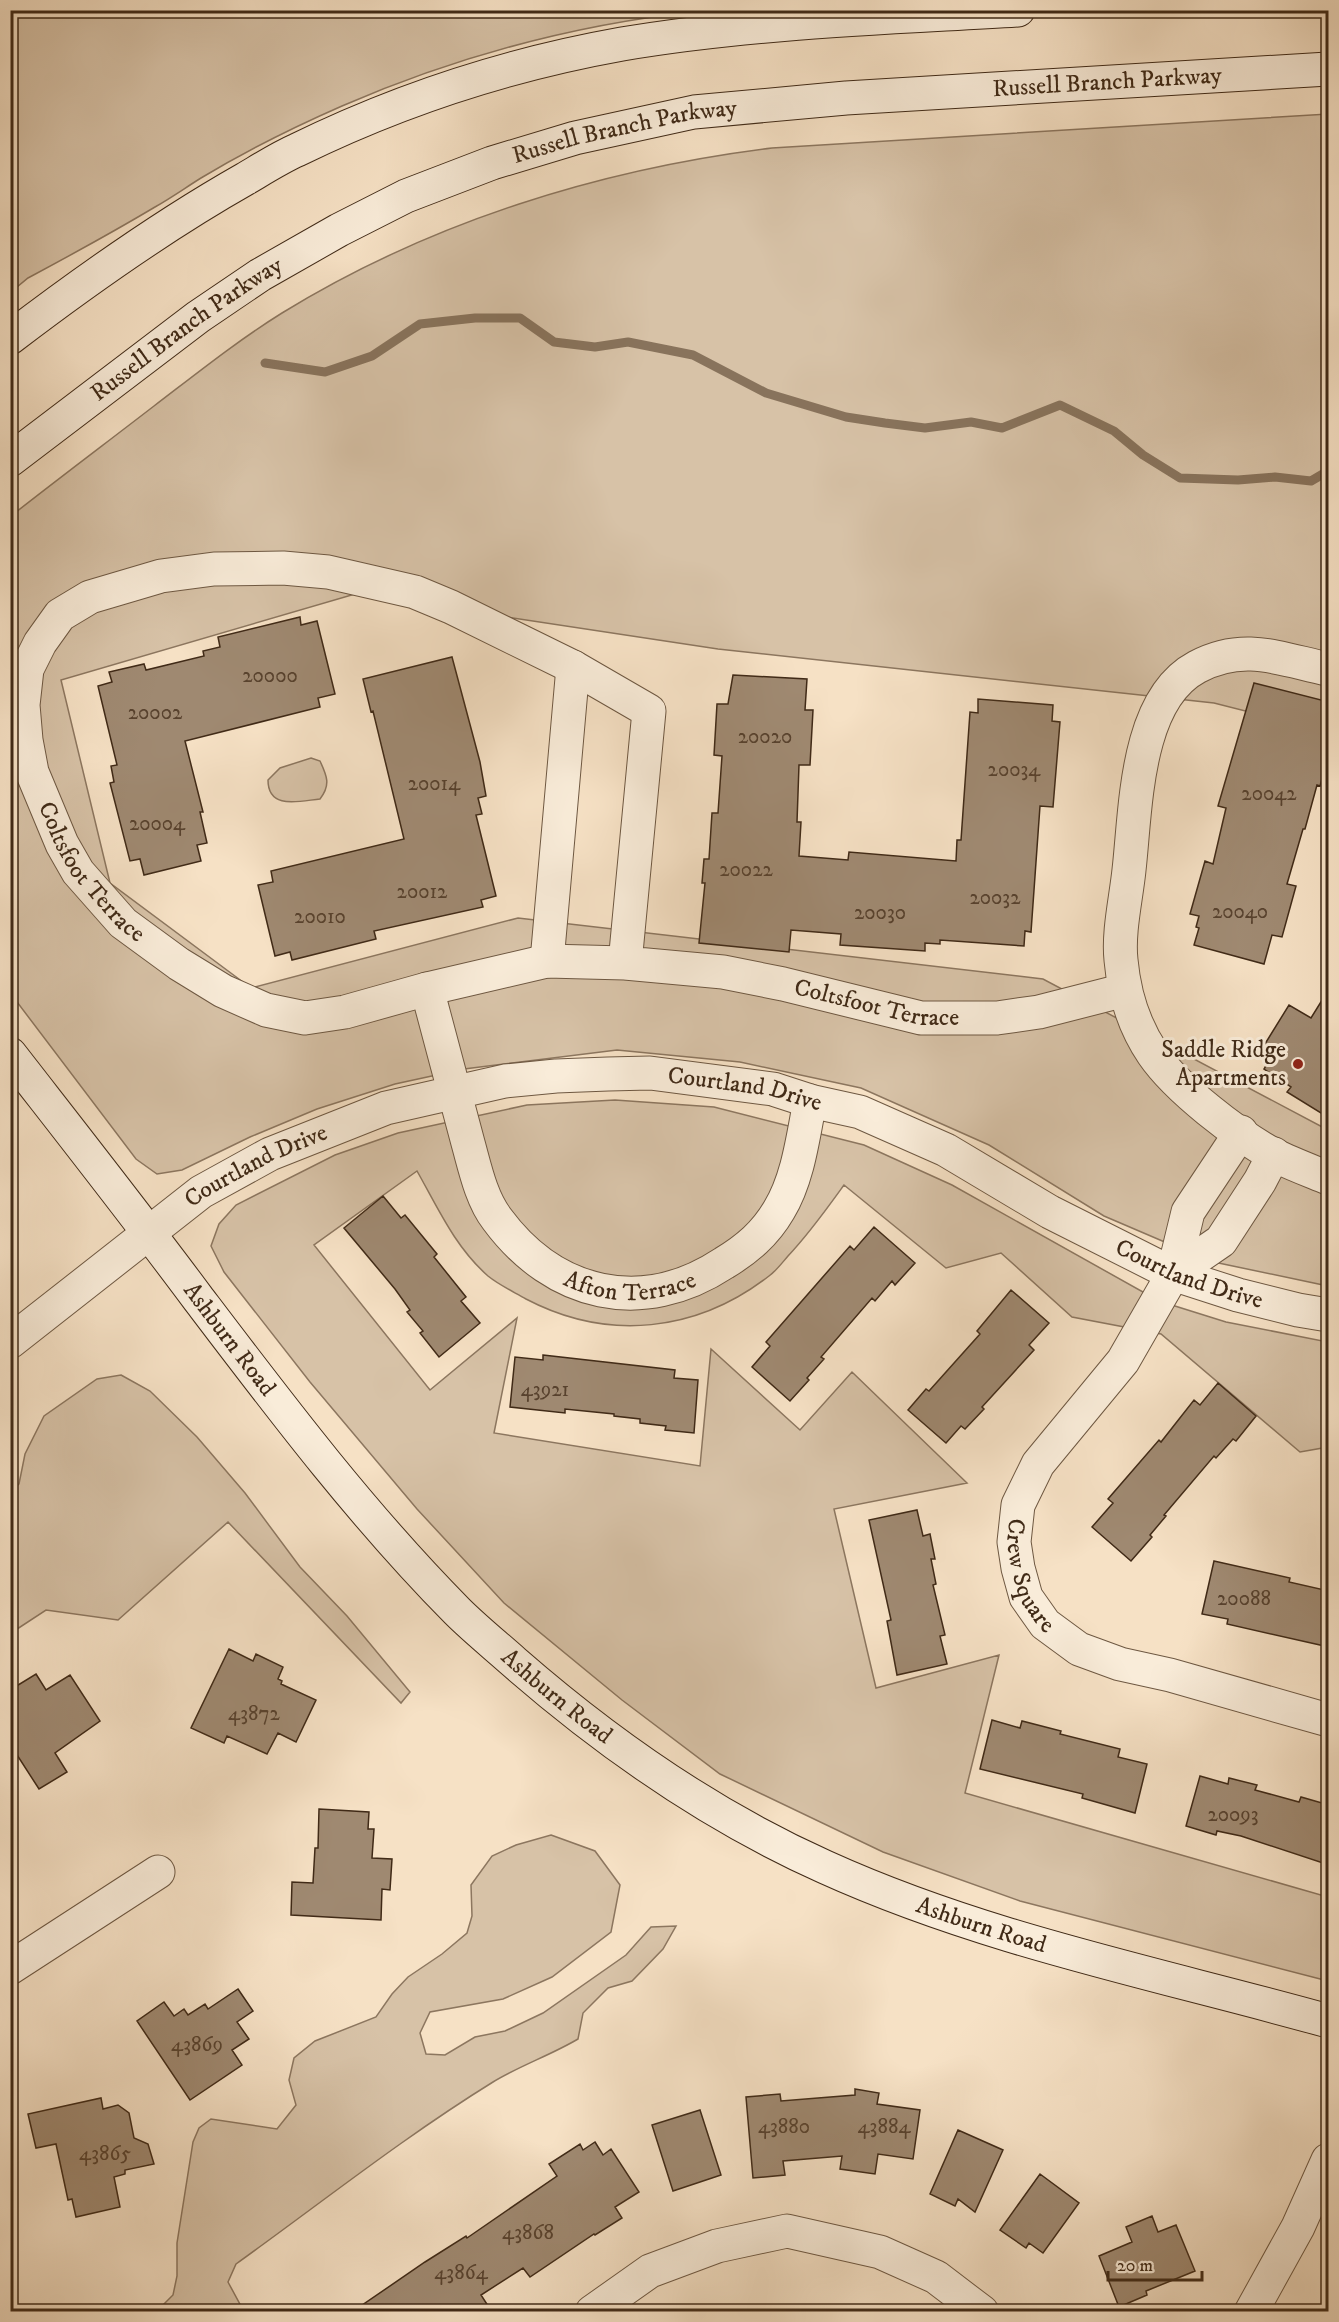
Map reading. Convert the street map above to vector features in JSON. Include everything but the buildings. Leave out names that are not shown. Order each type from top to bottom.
[{"type":"street","points":[[10,338],[65,296],[195,207],[296,150],[416,99],[514,69],[621,45],[723,30],[1018,10]]},
{"type":"street","name":"Russell Branch Parkway","points":[[10,460],[161,344],[260,275],[339,230],[406,196],[492,163],[575,138],[694,112],[846,98],[1329,69]]},
{"type":"street","name":"Coltsfoot Terrace","points":[[625,963],[649,711],[573,667],[451,607],[415,592],[328,572],[283,568],[214,569],[161,576],[90,597],[60,615],[40,643],[27,669],[23,705],[26,740],[36,782],[62,844],[78,872],[123,923],[179,964],[223,992],[266,1010],[306,1018],[345,1012],[427,989],[547,961],[625,963],[733,974],[921,1018],[998,1018],[1039,1012],[1125,990]]},
{"type":"street","points":[[1329,669],[1248,652],[1221,656],[1195,668],[1166,697],[1156,713],[1142,756],[1120,958],[1130,1009],[1153,1054],[1167,1072],[1200,1103],[1274,1154],[1329,1178]]},
{"type":"street","points":[[547,961],[573,667]]},
{"type":"street","points":[[427,989],[454,1093]]},
{"type":"street","name":"Ashburn Road","points":[[10,1054],[371,1521],[460,1614],[584,1721],[698,1800],[757,1834],[825,1867],[914,1904],[1110,1965],[1245,1998],[1329,2022]]},
{"type":"street","name":"Courtland Drive","points":[[10,1342],[201,1192],[270,1154],[386,1108],[505,1081],[556,1076],[650,1073],[773,1089],[810,1101],[860,1112],[946,1150],[1050,1212],[1173,1274],[1238,1295],[1329,1315]]},
{"type":"street","name":"Afton Terrace","points":[[454,1093],[480,1184],[495,1217],[521,1249],[550,1271],[587,1288],[626,1294],[661,1291],[707,1275],[747,1248],[764,1232],[780,1208],[794,1173],[810,1101]]},
{"type":"street","points":[[1173,1274],[1188,1212],[1241,1132]]},
{"type":"street","points":[[1173,1274],[1221,1240],[1260,1181],[1274,1154]]},
{"type":"street","name":"Crew Square","points":[[1173,1274],[1123,1361],[1038,1464],[1018,1505],[1014,1542],[1026,1597],[1046,1624],[1079,1649],[1120,1664],[1170,1675],[1329,1720]]},
{"type":"street","points":[[10,1968],[158,1872]]},
{"type":"street","points":[[1251,2312],[1298,2228],[1329,2160]]},
{"type":"street","points":[[592,2312],[650,2271],[717,2246],[786,2231],[880,2252],[936,2277],[982,2312]]},
{"type":"shaded area","points":[[11,10],[700,11],[608,24],[518,45],[428,72],[385,88],[306,122],[235,158],[167,200],[28,278],[11,292]]},
{"type":"shaded area","points":[[1328,114],[1328,732],[1214,703],[718,649],[355,594],[61,680],[110,883],[251,988],[518,918],[1043,979],[1328,1130],[1328,1286],[1209,1261],[1104,1216],[989,1145],[861,1088],[740,1062],[617,1050],[464,1069],[395,1084],[317,1109],[250,1137],[182,1170],[157,1174],[136,1159],[11,994],[11,516],[217,358],[282,313],[397,252],[457,226],[518,204],[581,185],[644,170],[708,157],[772,148]]},
{"type":"shaded area","points":[[311,758],[320,761],[326,776],[326,789],[320,799],[294,802],[279,800],[273,796],[269,790],[268,780],[280,768]]},
{"type":"shaded area","points":[[615,1100],[714,1107],[864,1145],[952,1185],[1159,1301],[1226,1322],[1328,1342],[1328,1447],[1300,1452],[1161,1334],[1072,1317],[1001,1253],[946,1268],[844,1185],[803,1239],[769,1276],[741,1295],[712,1309],[682,1319],[651,1325],[620,1325],[588,1321],[557,1313],[497,1282],[476,1265],[466,1253],[440,1213],[417,1171],[314,1245],[430,1390],[517,1318],[494,1433],[700,1466],[711,1349],[800,1430],[852,1372],[967,1483],[834,1509],[876,1688],[999,1655],[965,1793],[1328,1897],[1328,1981],[1020,1901],[883,1852],[720,1774],[622,1700],[504,1603],[417,1509],[310,1382],[224,1272],[211,1246],[219,1224],[236,1205],[335,1155],[398,1133],[527,1105]]},
{"type":"shaded area","points":[[121,1375],[150,1391],[197,1437],[245,1493],[300,1567],[347,1616],[410,1692],[401,1703],[228,1522],[118,1620],[46,1610],[11,1633],[11,1492],[19,1484],[25,1454],[44,1416],[97,1379]]},
{"type":"shaded area","points":[[551,1835],[595,1851],[620,1885],[611,1932],[552,1977],[503,1999],[430,2012],[420,2033],[426,2054],[445,2055],[475,2037],[505,2031],[543,2013],[626,1955],[651,1927],[676,1926],[663,1949],[632,1981],[608,1988],[583,2013],[578,2039],[503,2076],[460,2103],[236,2264],[228,2282],[242,2308],[236,2311],[157,2311],[173,2295],[177,2276],[177,2243],[193,2142],[199,2128],[211,2119],[277,2129],[296,2105],[289,2080],[294,2058],[315,2041],[376,2017],[392,1994],[408,1977],[442,1954],[467,1933],[472,1916],[471,1885],[492,1856],[516,1845]]},
{"type":"waterway","points":[[265,363],[325,372],[372,356],[420,324],[475,318],[520,318],[554,342],[595,347],[628,342],[693,355],[766,393],[846,417],[925,428],[971,422],[1002,428],[1060,405],[1114,431],[1143,455],[1180,478],[1238,480],[1275,477],[1311,481],[1328,471]]},
{"type":"place","name":"Saddle Ridge Apartments","points":[[1298,1064]]}]
